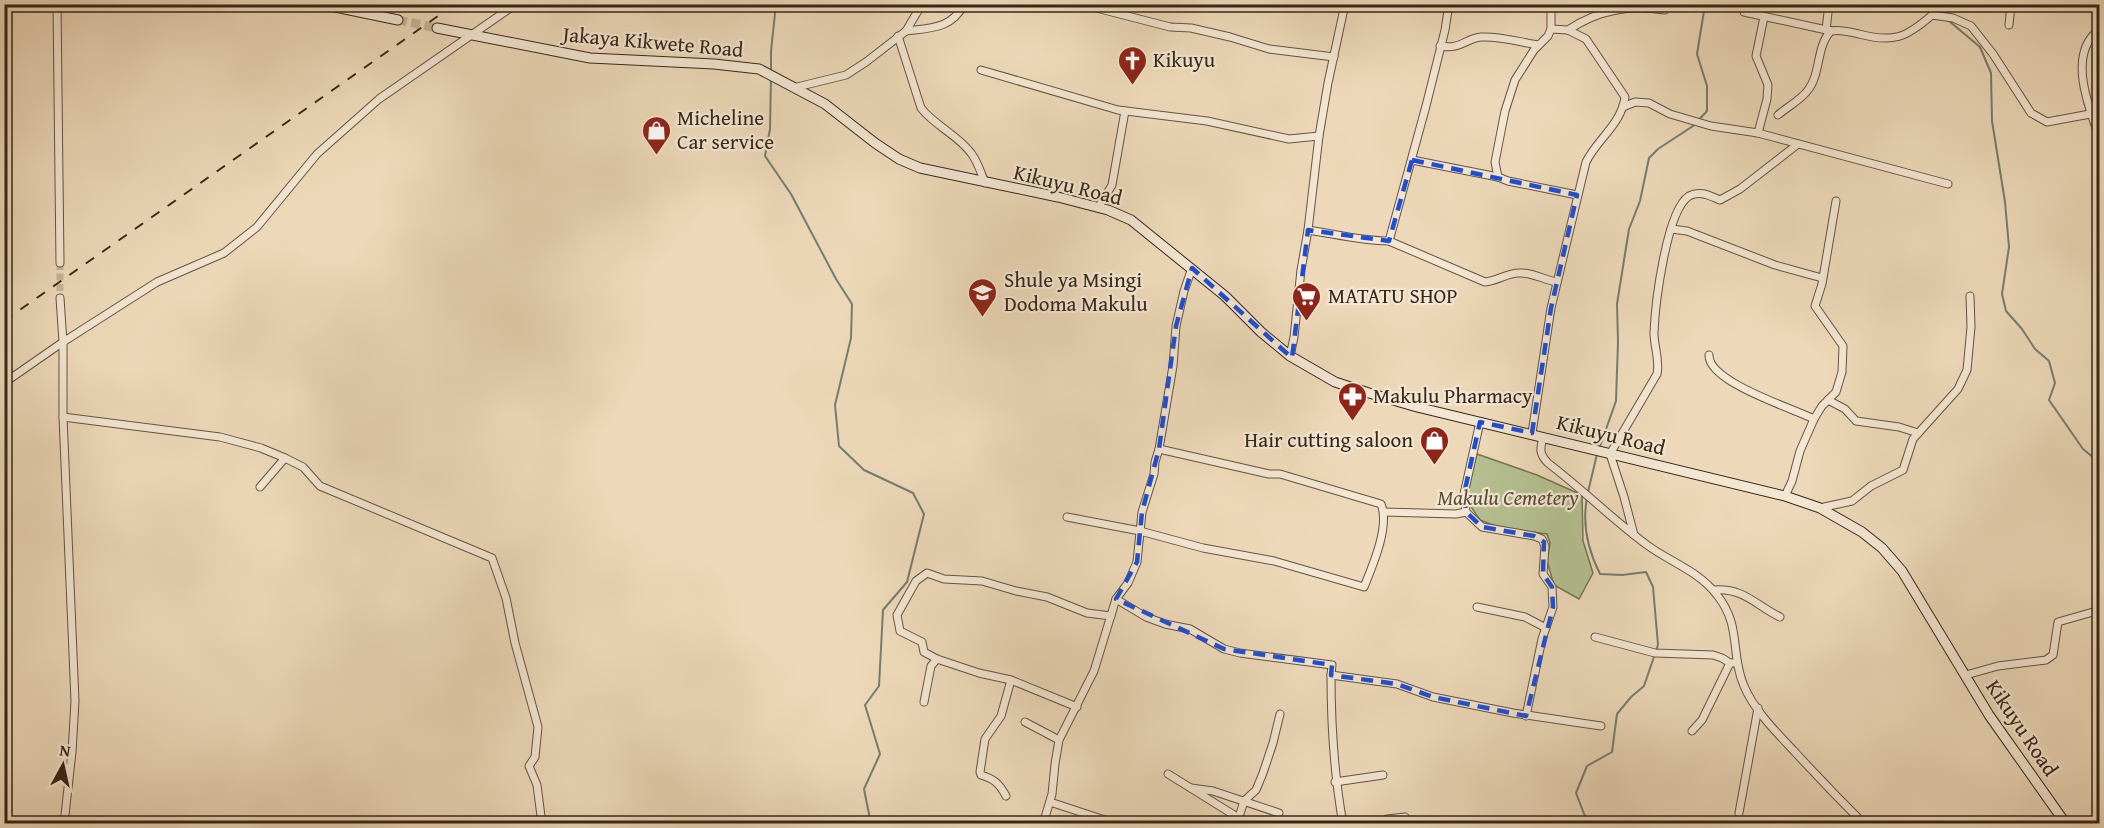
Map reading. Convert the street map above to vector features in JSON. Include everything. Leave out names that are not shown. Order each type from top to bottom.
[{"type":"main road","points":[[321,4],[398,20]]},
{"type":"main road","name":"Jakaya Kikwete Road","points":[[437,28],[590,58],[714,64],[759,69]]},
{"type":"main road","name":"Kikuyu Road","points":[[759,69],[797,87],[825,104],[875,143],[899,159],[920,168],[1058,197],[1131,220],[1192,268],[1290,356],[1335,382],[1480,422],[1785,496],[1820,508],[1862,532],[1882,548],[1896,564],[1920,599],[1989,715],[2066,824]]},
{"type":"street","points":[[57,4],[60,263]]},
{"type":"street","points":[[4,383],[156,282],[224,253],[256,227],[317,154],[379,99],[516,4]]},
{"type":"street","points":[[906,31],[922,4]]},
{"type":"street","points":[[797,87],[846,75],[906,31],[949,22],[958,16],[964,4]]},
{"type":"street","points":[[1081,4],[1170,27],[1191,28],[1230,37],[1269,49],[1334,57]]},
{"type":"street","points":[[1290,356],[1319,136],[1345,4]]},
{"type":"street","points":[[1389,241],[1412,160],[1449,4]]},
{"type":"street","points":[[1498,177],[1495,162],[1505,111],[1515,81],[1538,45],[1548,36],[1551,29],[1551,4]]},
{"type":"street","points":[[1778,115],[1809,90],[1828,31],[1829,4]]},
{"type":"street","points":[[2009,25],[2011,4]]},
{"type":"street","points":[[1568,30],[1593,16],[1631,7],[1665,10]]},
{"type":"street","points":[[1744,12],[1828,31],[1844,30],[1888,40],[1907,34],[1932,15],[1961,21],[1971,26],[1993,54],[2031,113],[2047,122],[2094,116]]},
{"type":"street","points":[[1758,134],[1767,99],[1768,85],[1756,56],[1764,17]]},
{"type":"street","points":[[1532,433],[1557,282],[1576,208],[1577,195],[1590,155],[1615,124],[1625,97],[1586,39],[1568,30],[1551,29]]},
{"type":"street","points":[[2100,29],[2091,35],[2085,46],[2082,63],[2084,91],[2100,139]]},
{"type":"street","points":[[898,36],[921,108],[970,150],[985,183]]},
{"type":"street","points":[[1440,46],[1452,48],[1480,37],[1538,45]]},
{"type":"street","points":[[981,70],[1125,111],[1207,121],[1289,138],[1319,136]]},
{"type":"street","points":[[1623,107],[1635,102],[1649,103],[1670,114],[1702,124],[1758,134],[1948,184]]},
{"type":"street","points":[[1098,208],[1112,184],[1125,111]]},
{"type":"street","points":[[1634,535],[1624,497],[1607,453],[1659,368],[1654,333],[1665,248],[1671,228],[1690,195],[1703,193],[1720,200],[1740,189],[1798,144]]},
{"type":"street","points":[[1412,160],[1498,177],[1508,182],[1534,188],[1577,195]]},
{"type":"street","points":[[1785,496],[1792,481],[1800,451],[1814,419],[1836,392],[1842,372],[1843,346],[1815,306],[1836,201]]},
{"type":"street","points":[[1671,228],[1687,231],[1775,265],[1822,278]]},
{"type":"street","points":[[1308,230],[1354,236],[1372,241],[1389,241],[1485,282],[1496,281],[1516,272],[1533,274],[1557,282]]},
{"type":"street","points":[[1043,824],[1050,802],[1059,740],[1094,671],[1116,599],[1128,583],[1137,562],[1142,512],[1154,474],[1173,366],[1176,327],[1192,268]]},
{"type":"street","points":[[1820,508],[1852,501],[1870,486],[1903,471],[1913,439],[1959,389],[1967,370],[1971,327],[1970,296]]},
{"type":"street","points":[[60,298],[75,701],[64,824]]},
{"type":"street","points":[[1709,355],[1713,368],[1732,382],[1814,419]]},
{"type":"street","points":[[1828,400],[1845,409],[1856,421],[1899,427],[1918,433]]},
{"type":"street","points":[[63,417],[220,437],[261,448],[303,467],[320,486],[492,558],[506,598],[515,643],[538,727],[534,758],[530,766],[537,785],[542,824]]},
{"type":"street","points":[[1480,422],[1464,494],[1466,512],[1482,527],[1534,536],[1544,542],[1543,574],[1552,587],[1554,607],[1537,663],[1526,716]]},
{"type":"street","points":[[1543,437],[1540,448],[1541,456],[1634,535],[1690,570],[1714,590],[1728,610],[1733,623],[1734,663],[1743,686],[1781,737],[1864,824]]},
{"type":"street","points":[[1067,517],[1140,531],[1203,548],[1274,561],[1364,587],[1384,522],[1381,504],[1280,474],[1269,474],[1159,449]]},
{"type":"street","points":[[260,487],[285,459]]},
{"type":"street","points":[[1384,512],[1456,514],[1466,512]]},
{"type":"street","points":[[1077,707],[1011,680],[938,660],[924,652],[922,642],[900,631],[897,615],[916,581],[927,573],[944,579],[982,581],[1047,597],[1088,613],[1111,616]]},
{"type":"street","points":[[1714,590],[1728,589],[1741,593],[1780,617]]},
{"type":"street","points":[[1116,599],[1146,617],[1190,629],[1224,649],[1332,665],[1331,734],[1335,782],[1343,824]]},
{"type":"street","points":[[1477,607],[1525,617],[1546,628]]},
{"type":"street","points":[[1966,675],[1998,666],[2046,660],[2053,655],[2058,622],[2100,610]]},
{"type":"street","points":[[1595,638],[1655,653],[1713,655],[1734,663]]},
{"type":"street","points":[[924,702],[931,666],[938,660]]},
{"type":"street","points":[[1692,731],[1702,720],[1734,663]]},
{"type":"street","points":[[1331,675],[1397,684],[1433,697],[1526,716],[1601,726]]},
{"type":"street","points":[[1006,795],[1000,784],[993,778],[981,775],[980,772],[986,739],[1002,716],[1011,680]]},
{"type":"street","points":[[1739,813],[1758,708]]},
{"type":"street","points":[[1168,774],[1239,822],[1244,801],[1256,790],[1274,743],[1280,714]]},
{"type":"street","points":[[1024,722],[1059,740]]},
{"type":"street","points":[[1335,782],[1383,775]]},
{"type":"street","points":[[1191,788],[1213,791],[1279,813]]},
{"type":"street","points":[[1050,802],[1117,824]]},
{"type":"street","points":[[1383,824],[1387,819],[1405,817]]},
{"type":"highlighted area","points":[[1412,160],[1577,195],[1551,308],[1532,433],[1480,422],[1464,494],[1466,512],[1482,527],[1534,536],[1544,542],[1543,574],[1552,587],[1553,607],[1526,716],[1433,697],[1397,684],[1331,675],[1332,665],[1224,649],[1116,599],[1137,562],[1142,512],[1159,449],[1176,326],[1192,268],[1292,358],[1308,230],[1389,241]]},
{"type":"green space","name":"Makulu Cemetery","points":[[1477,454],[1537,475],[1582,495],[1583,541],[1593,573],[1579,599],[1554,585],[1547,561],[1550,543],[1547,534],[1501,528],[1480,520],[1467,501],[1471,473]]},
{"type":"waterway","points":[[771,72],[776,4]]},
{"type":"waterway","points":[[1599,449],[1616,401],[1617,304],[1629,229],[1640,201],[1649,158],[1658,149],[1693,126],[1707,111],[1707,86],[1697,54],[1704,11],[1708,4]]},
{"type":"waterway","points":[[1934,4],[1943,14]]},
{"type":"waterway","points":[[1949,21],[1980,47],[1991,73],[1992,121],[2005,202],[2009,247],[2002,294],[2006,311],[2035,349],[2049,361],[2055,383],[2049,400],[2083,449],[2100,463]]},
{"type":"waterway","points":[[771,77],[770,129],[765,156],[791,194],[836,279],[852,304],[851,338],[835,405],[839,446],[864,470],[913,493],[924,514],[907,582],[883,610],[879,686],[865,705],[880,754],[864,789],[871,824]]},
{"type":"waterway","points":[[1588,492],[1597,454]]},
{"type":"waterway","points":[[1587,498],[1585,517],[1587,537],[1600,574],[1622,575],[1646,572],[1653,587],[1658,645],[1644,686],[1617,714],[1612,752],[1587,766],[1576,793],[1588,824]]},
{"type":"tunnel","points":[[398,20],[437,28]]},
{"type":"tunnel","points":[[60,263],[60,298]]},
{"type":"railway","points":[[4,321],[455,4]]},
{"type":"place","name":"Kikuyu","points":[[1132,86]]},
{"type":"place","name":"Micheline Car service","points":[[656,156]]},
{"type":"place","name":"Shule ya Msingi Dodoma Makulu","points":[[983,318]]},
{"type":"place","name":"MATATU SHOP","points":[[1307,322]]},
{"type":"place","name":"Makulu Pharmacy","points":[[1352,422]]},
{"type":"place","name":"Hair cutting saloon","points":[[1434,466]]}]
